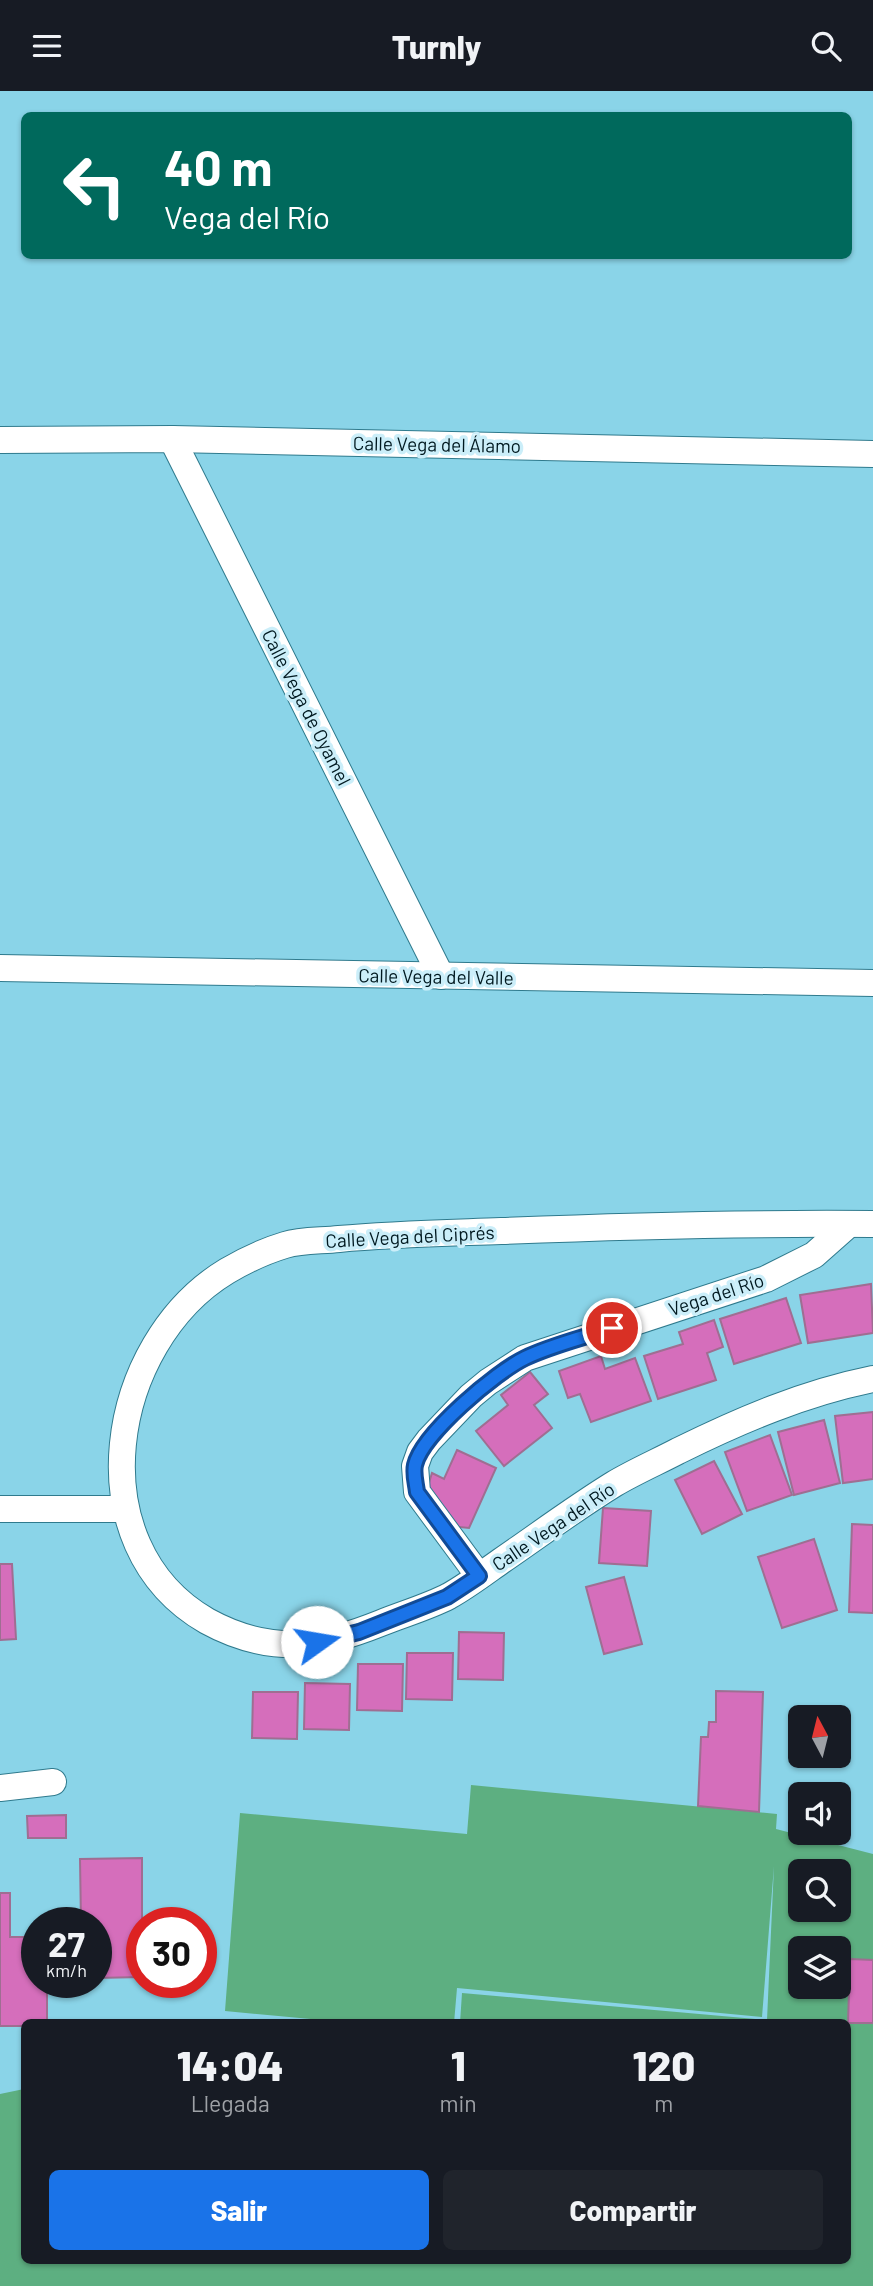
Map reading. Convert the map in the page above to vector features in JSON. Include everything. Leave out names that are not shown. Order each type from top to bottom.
[{"type":"street","name":"Calle Vega del Álamo","points":[[0,440],[172,439],[873,454]]},
{"type":"street","name":"Calle Vega de Oyamel","points":[[172,439],[441,976]]},
{"type":"street","name":"Calle Vega del Valle","points":[[0,968],[873,983]]},
{"type":"street","name":"Calle Vega del Ciprés","points":[[125,1509],[121,1453],[125,1424],[142,1370],[158,1341],[177,1315],[208,1285],[226,1272],[288,1244],[391,1235],[598,1227],[861,1224]]},
{"type":"street","name":"Vega del Río","points":[[479,1576],[417,1492],[415,1479],[415,1466],[420,1452],[471,1396],[524,1358],[766,1279],[790,1269],[861,1224]]},
{"type":"street","name":"Calle Vega del Río","points":[[125,1509],[144,1558],[158,1579],[176,1598],[197,1614],[219,1627],[274,1643],[331,1640],[359,1632],[447,1597],[617,1482],[722,1430],[774,1407],[873,1379]]},
{"type":"street","points":[[0,1509],[125,1509]]},
{"type":"street","points":[[0,1788],[53,1782]]},
{"type":"green space","points":[[471,1785],[777,1814],[776,1829],[788,1832],[788,1845],[838,1845],[873,1854],[873,2286],[0,2286],[0,2094],[21,2090],[21,2264],[851,2264],[851,2019],[767,2019],[774,1866],[762,2017],[457,1988],[454,2019],[311,2019],[225,2011],[240,1813],[467,1834]]},
{"type":"green space","points":[[462,1993],[756,2019],[460,2019]]},
{"type":"building","points":[[871,1284],[873,1333],[808,1343],[800,1295]]},
{"type":"building","points":[[786,1298],[801,1343],[734,1364],[720,1319]]},
{"type":"building","points":[[714,1320],[723,1347],[707,1353],[716,1380],[658,1399],[644,1356],[683,1344],[679,1332]]},
{"type":"building","points":[[601,1356],[605,1369],[635,1358],[651,1401],[591,1422],[580,1394],[568,1398],[559,1371]]},
{"type":"building","points":[[530,1372],[548,1394],[534,1405],[552,1428],[504,1466],[476,1431],[508,1405],[501,1395]]},
{"type":"building","points":[[873,1412],[873,1479],[843,1483],[835,1416]]},
{"type":"building","points":[[824,1420],[840,1483],[794,1495],[778,1432]]},
{"type":"building","points":[[770,1435],[792,1495],[747,1511],[725,1452]]},
{"type":"building","points":[[457,1450],[496,1468],[469,1528],[450,1526],[420,1512],[432,1473],[444,1479]]},
{"type":"building","points":[[714,1461],[742,1514],[702,1534],[675,1480]]},
{"type":"building","points":[[603,1508],[651,1511],[647,1566],[599,1563]]},
{"type":"building","points":[[852,1524],[873,1525],[873,1613],[849,1612]]},
{"type":"building","points":[[814,1539],[837,1610],[782,1628],[758,1557]]},
{"type":"building","points":[[0,1564],[12,1564],[16,1639],[0,1640]]},
{"type":"building","points":[[624,1577],[642,1644],[604,1654],[586,1587]]},
{"type":"building","points":[[459,1632],[504,1633],[503,1680],[458,1679]]},
{"type":"building","points":[[407,1653],[453,1653],[452,1700],[406,1699]]},
{"type":"building","points":[[358,1664],[403,1664],[402,1711],[357,1710]]},
{"type":"building","points":[[305,1683],[350,1684],[349,1730],[304,1729]]},
{"type":"building","points":[[716,1691],[763,1692],[759,1812],[698,1806],[701,1737],[708,1737],[709,1722],[716,1722]]},
{"type":"building","points":[[253,1692],[298,1692],[297,1739],[252,1738]]},
{"type":"building","points":[[66,1815],[66,1838],[28,1838],[27,1816]]},
{"type":"building","points":[[142,1858],[142,1907],[126,1907],[126,1977],[112,1978],[112,1907],[81,1907],[80,1859]]},
{"type":"building","points":[[0,1893],[10,1893],[10,1937],[21,1937],[21,1998],[47,1998],[47,2019],[21,2019],[21,2026],[0,2026]]},
{"type":"building","points":[[851,1959],[873,1960],[873,2023],[851,2023],[851,2019],[848,2019]]},
{"type":"route","points":[[317,1642],[359,1632],[447,1597],[479,1576],[417,1492],[415,1466],[420,1452],[471,1396],[524,1358],[612,1328]]}]
